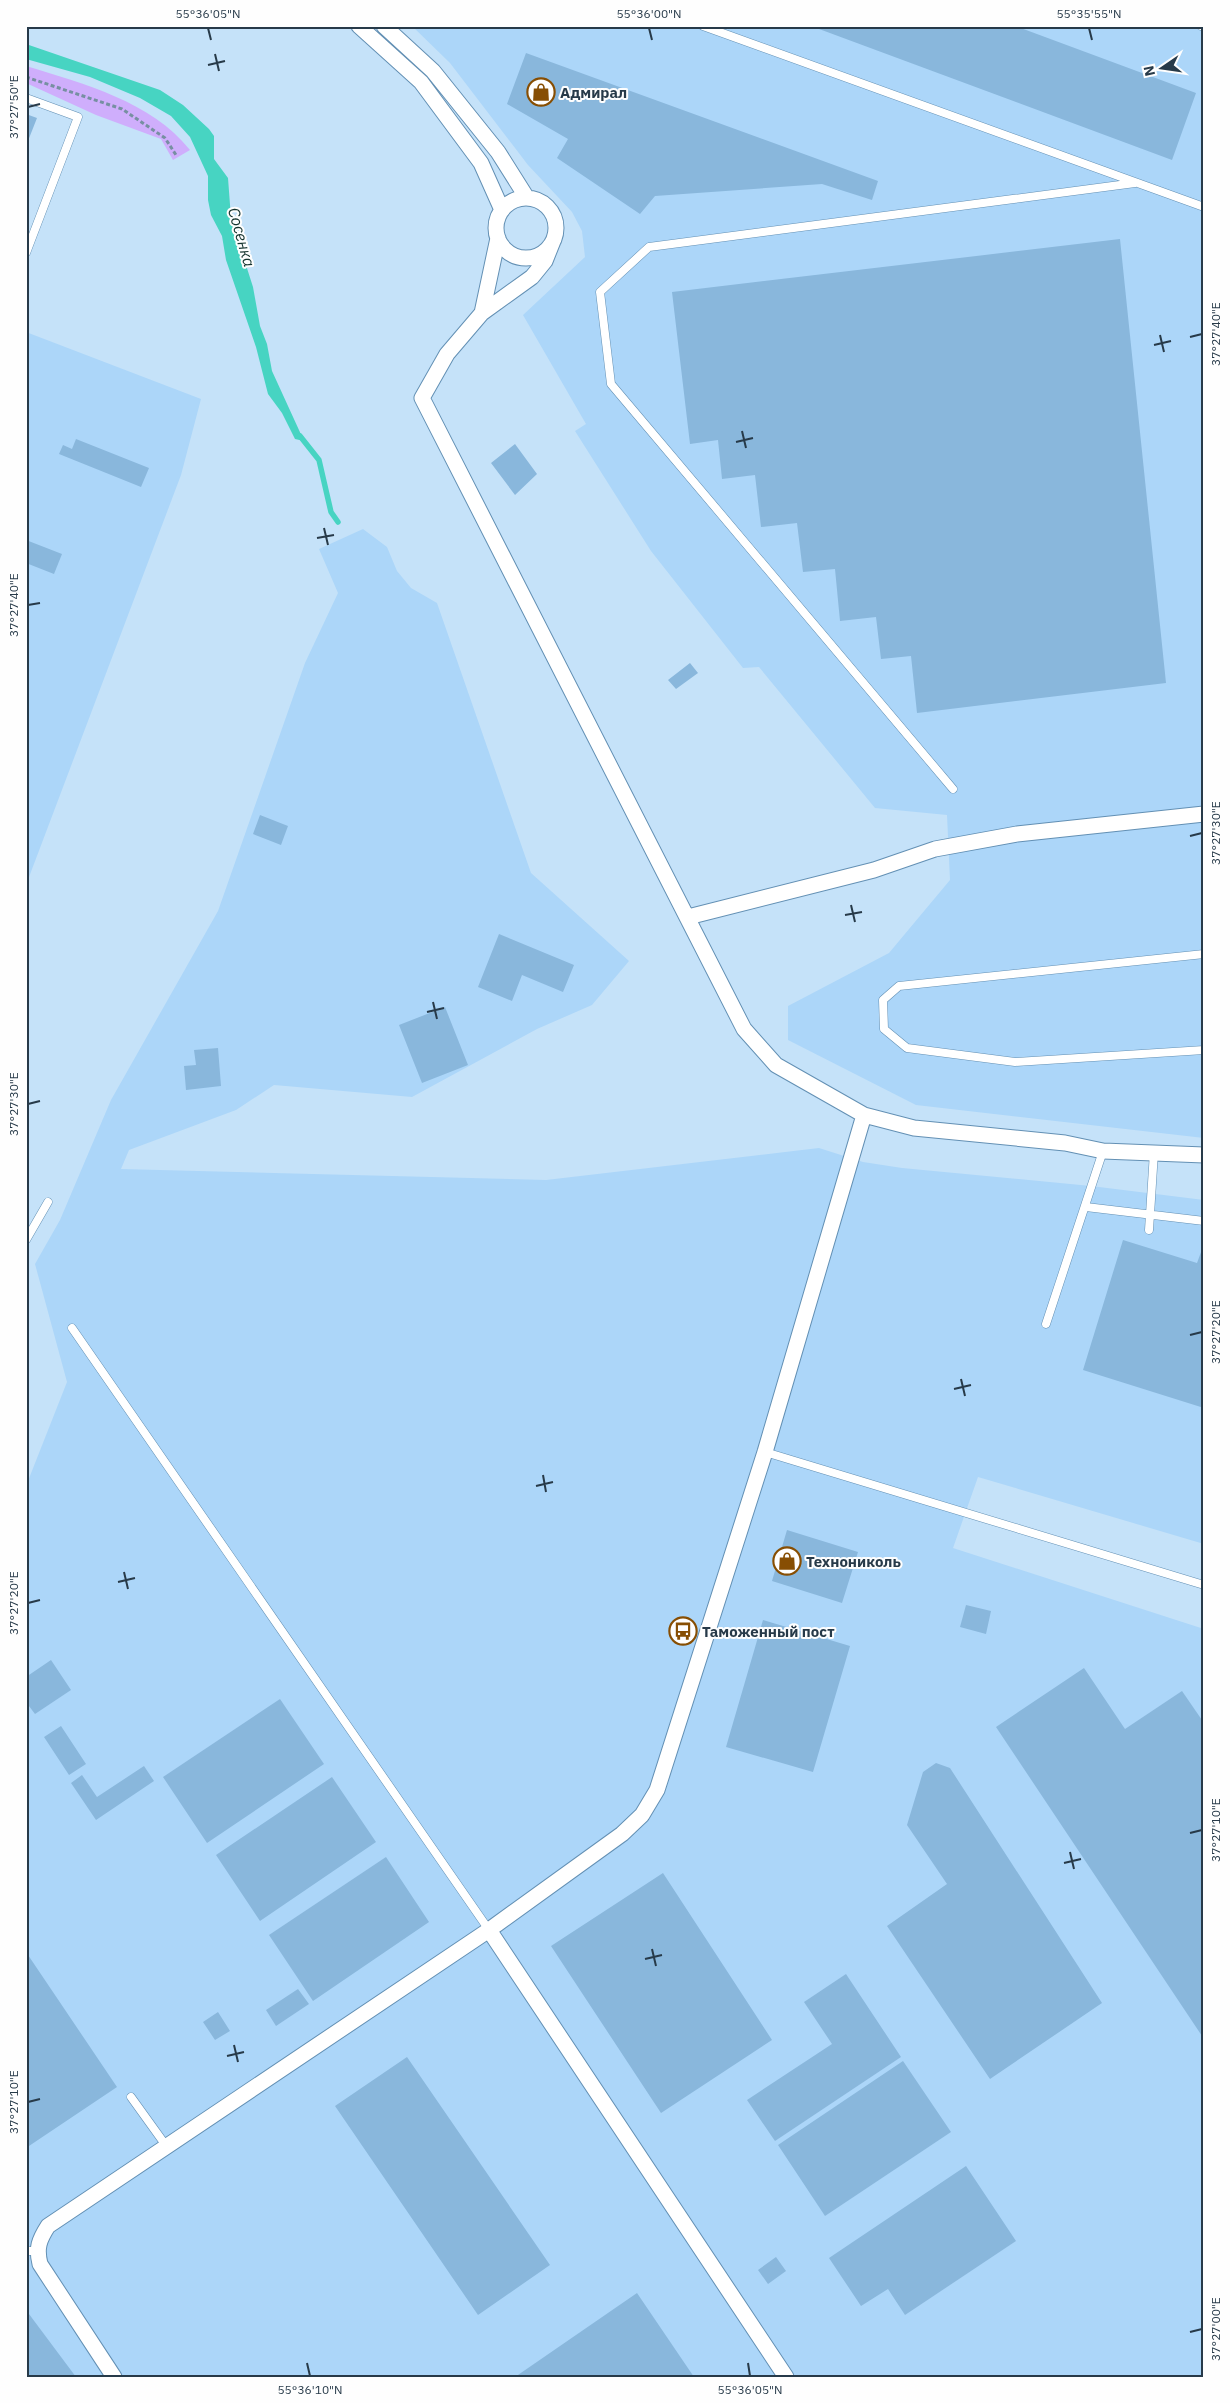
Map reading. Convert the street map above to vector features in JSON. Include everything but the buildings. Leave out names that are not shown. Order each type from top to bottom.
[{"type":"street","points":[[359,26],[421,82],[481,163],[502,210]]},
{"type":"street","points":[[384,26],[433,71],[498,152],[527,198]]},
{"type":"street","points":[[482,313],[498,238],[496,226],[502,210],[510,202],[527,198],[544,204],[551,213],[556,229],[546,261],[532,277],[482,313],[447,354],[422,398],[744,1029],[776,1065],[864,1116],[914,1128],[1065,1142],[1103,1151],[1204,1155]]},
{"type":"street","points":[[498,238],[508,252],[524,258],[541,254],[553,241]]},
{"type":"street","points":[[688,917],[874,870],[935,849],[1016,834],[1204,814]]},
{"type":"street","points":[[114,2377],[46,2277],[32,2251],[48,2226],[489,1930],[622,1834],[642,1815],[657,1790],[765,1452],[864,1116]]},
{"type":"street","points":[[489,1930],[786,2377]]},
{"type":"lane","points":[[703,26],[1204,207]]},
{"type":"lane","points":[[26,98],[78,116],[26,253]]},
{"type":"lane","points":[[953,789],[611,384],[600,292],[649,248],[1135,183]]},
{"type":"lane","points":[[1204,954],[899,986],[883,1000],[884,1029],[907,1048],[1015,1062],[1204,1050]]},
{"type":"lane","points":[[1046,1324],[1103,1151]]},
{"type":"lane","points":[[1149,1230],[1154,1152]]},
{"type":"lane","points":[[26,1240],[48,1202]]},
{"type":"lane","points":[[1086,1206],[1204,1221]]},
{"type":"lane","points":[[72,1328],[489,1930]]},
{"type":"lane","points":[[765,1452],[1204,1585]]},
{"type":"lane","points":[[131,2097],[167,2147]]},
{"type":"path","points":[[26,77],[122,110],[165,138],[176,155]]},
{"type":"shaded area","points":[[412,26],[1204,26],[1204,1138],[916,1105],[788,1040],[788,1006],[889,953],[950,880],[947,815],[875,808],[759,667],[743,668],[651,551],[575,431],[586,424],[523,315],[585,257],[582,231],[572,212],[528,165],[450,63]]},
{"type":"shaded area","points":[[26,44],[160,90],[183,105],[214,136],[214,159],[228,178],[231,218],[253,287],[260,326],[267,344],[272,371],[304,441],[295,439],[282,413],[268,394],[256,347],[226,260],[222,236],[211,215],[208,200],[208,176],[190,137],[171,116],[140,98],[90,77],[26,59]]},
{"type":"shaded area","points":[[26,66],[115,96],[156,119],[174,133],[190,150],[173,160],[161,139],[96,115],[26,83]]},
{"type":"shaded area","points":[[26,332],[201,399],[181,475],[26,885]]},
{"type":"shaded area","points":[[363,529],[387,547],[397,571],[411,588],[437,603],[531,873],[629,961],[592,1005],[537,1029],[412,1097],[274,1085],[236,1110],[129,1150],[121,1169],[546,1180],[819,1148],[863,1162],[902,1168],[1091,1186],[1204,1200],[1204,1544],[978,1477],[953,1548],[1204,1629],[1204,2377],[26,2377],[26,1486],[67,1382],[35,1264],[60,1220],[111,1100],[218,911],[305,663],[338,593],[319,549]]},
{"type":"waterway","name":"Сосенка","points":[[300,436],[319,460],[331,512],[338,522]]},
{"type":"place","name":"Адмирал","points":[[541,92]]},
{"type":"place","name":"Технониколь","points":[[787,1561]]},
{"type":"place","name":"Таможенный пост","points":[[683,1631]]}]
